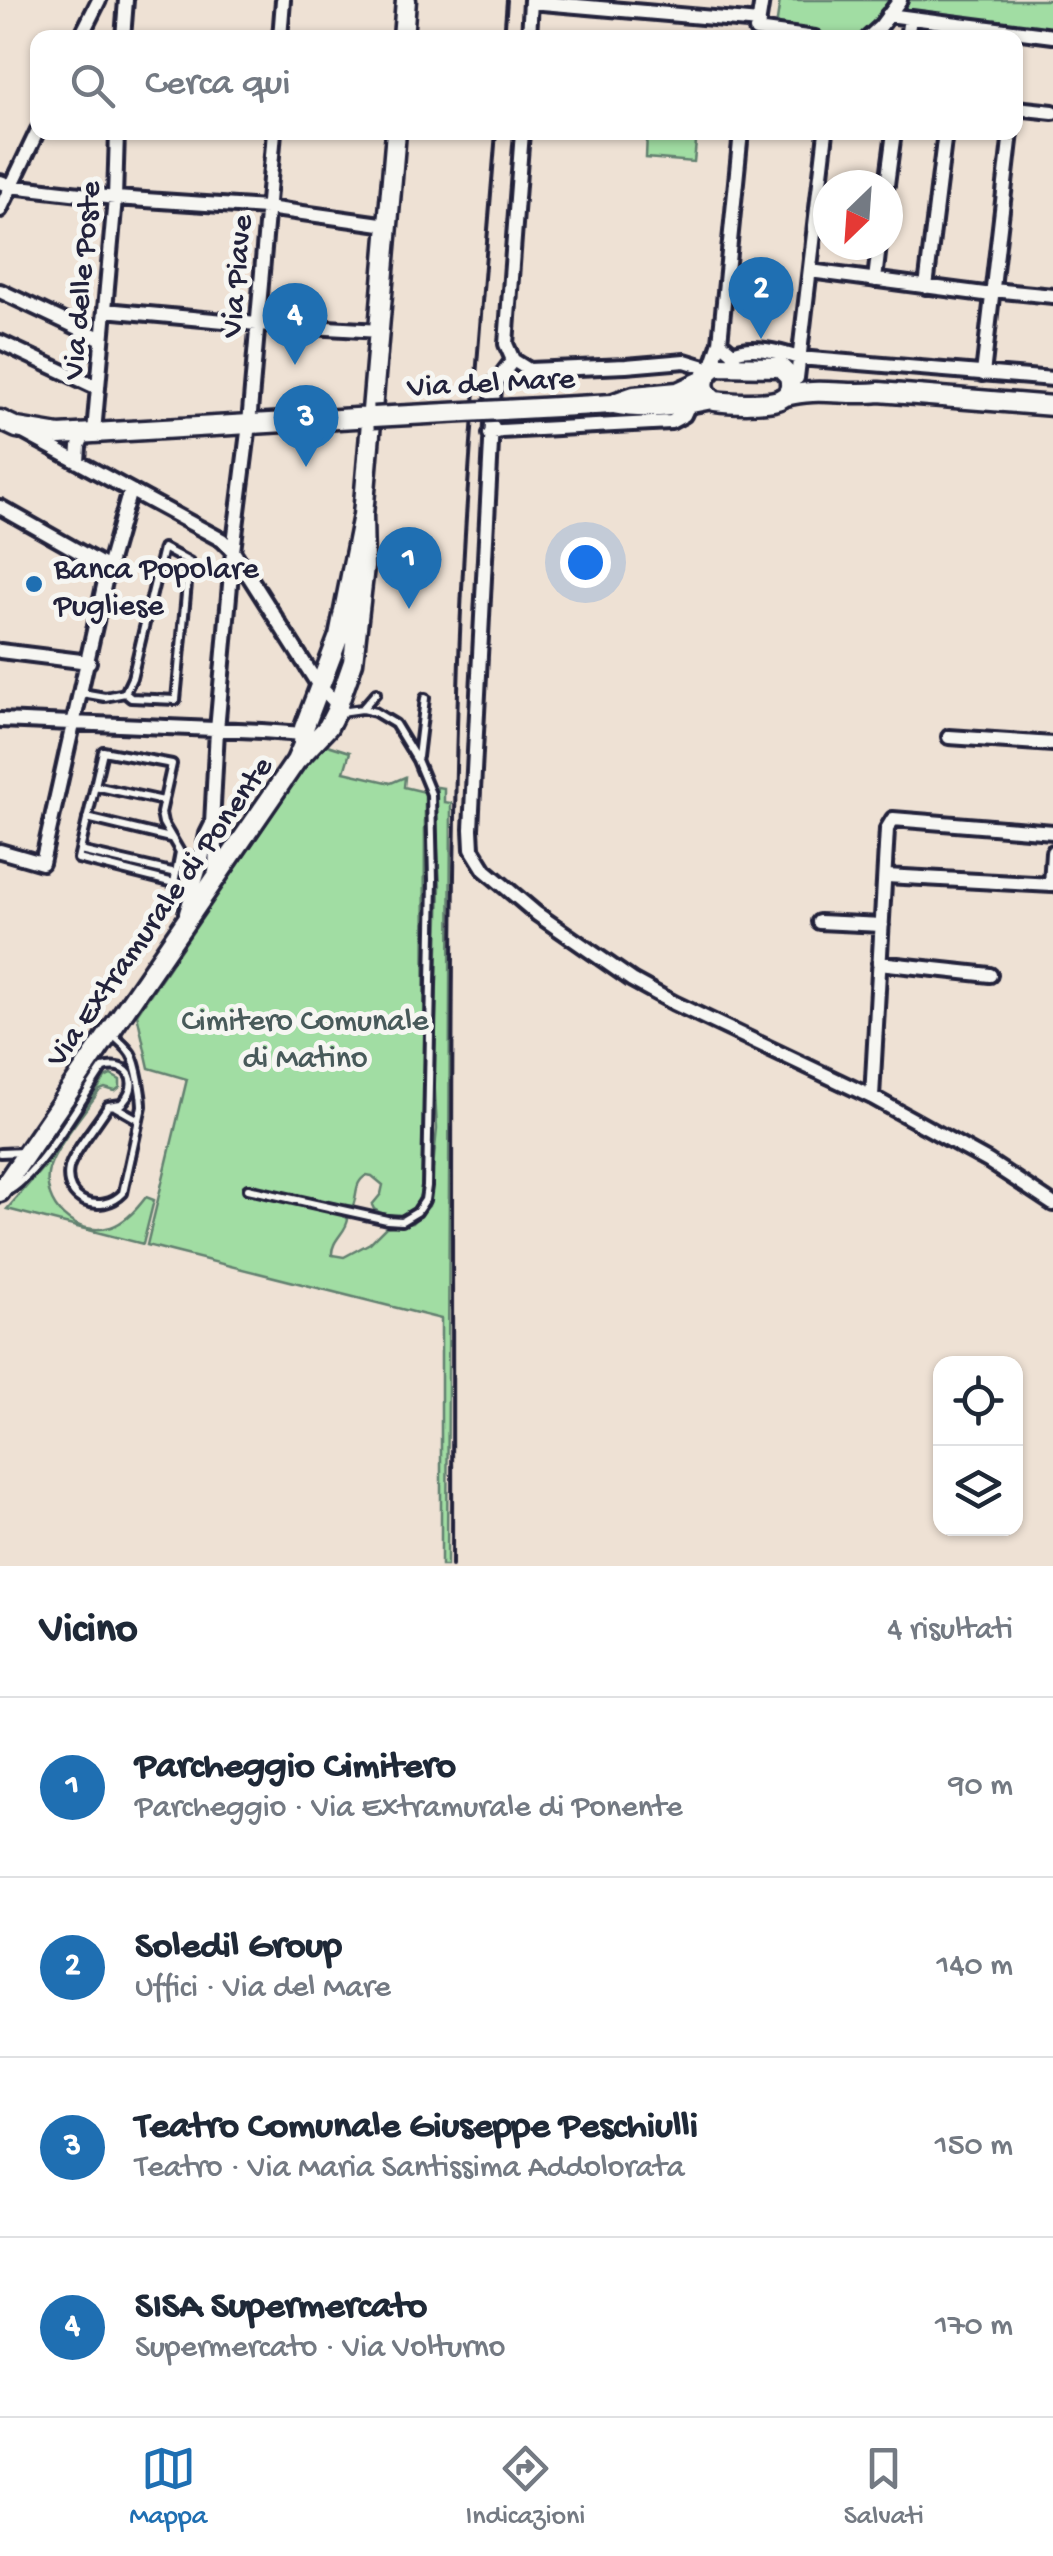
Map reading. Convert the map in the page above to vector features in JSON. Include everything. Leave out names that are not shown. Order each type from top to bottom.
[{"type":"main road","points":[[404,30],[406,0]]},
{"type":"main road","name":"Via Extramurale di Ponente","points":[[0,1194],[183,923],[206,879],[296,760],[308,738],[320,686],[339,636],[363,516],[395,140]]},
{"type":"main road","name":"Via del Mare","points":[[613,404],[634,396],[678,392],[735,359],[860,384],[879,392]]},
{"type":"main road","points":[[786,396],[795,371]]},
{"type":"main road","points":[[708,374],[706,392],[712,399]]},
{"type":"main road","name":"Via del Mare","points":[[8,424],[59,434],[613,404],[636,408],[712,399],[774,402],[799,392],[879,392],[1053,406]]},
{"type":"main road","name":"Via Extramurale di Ponente","points":[[308,738],[328,727],[341,707],[356,650],[364,567],[363,516]]},
{"type":"street","points":[[84,30],[99,0]]},
{"type":"street","points":[[124,30],[126,0]]},
{"type":"street","points":[[280,30],[282,0]]},
{"type":"street","points":[[529,30],[531,1],[756,30],[762,0]]},
{"type":"street","points":[[877,30],[900,0]]},
{"type":"street","points":[[888,15],[1005,30]]},
{"type":"street","points":[[908,30],[910,18]]},
{"type":"street","points":[[1023,32],[1053,36]]},
{"type":"street","points":[[1023,109],[1053,112]]},
{"type":"street","points":[[0,210],[6,184],[32,140]]},
{"type":"street","name":"Via delle Poste","points":[[78,462],[78,446],[90,432],[98,388],[117,140]]},
{"type":"street","name":"Via Piave","points":[[206,879],[216,841],[212,824],[217,730],[273,140]]},
{"type":"street","points":[[521,140],[506,344],[513,360],[530,370],[685,360],[708,374],[720,342],[740,140]]},
{"type":"street","points":[[825,140],[795,371],[1053,379]]},
{"type":"street","points":[[889,170],[893,140]]},
{"type":"street","points":[[926,288],[944,140]]},
{"type":"street","points":[[983,374],[1010,140]]},
{"type":"street","points":[[6,184],[114,198],[267,208],[388,225]]},
{"type":"street","points":[[874,280],[877,260]]},
{"type":"street","points":[[810,271],[926,288],[1053,296]]},
{"type":"street","points":[[0,291],[102,339]]},
{"type":"street","points":[[105,310],[380,331]]},
{"type":"street","points":[[0,342],[98,388]]},
{"type":"street","points":[[720,342],[735,359]]},
{"type":"street","points":[[513,360],[494,385],[490,434],[471,829],[476,859],[537,914],[632,980],[872,1097],[988,1161],[1053,1204]]},
{"type":"street","points":[[490,434],[671,422],[684,415],[689,404]]},
{"type":"street","points":[[8,424],[222,540],[233,551],[320,686],[341,707]]},
{"type":"street","points":[[0,850],[42,863],[108,568],[130,490]]},
{"type":"street","points":[[0,507],[108,568]]},
{"type":"street","points":[[0,652],[88,662]]},
{"type":"street","points":[[0,720],[308,738]]},
{"type":"street","points":[[949,737],[1053,744]]},
{"type":"street","points":[[872,1097],[887,828],[893,819],[1053,832]]},
{"type":"street","points":[[886,876],[1052,885],[1053,852]]},
{"type":"street","points":[[819,922],[882,925]]},
{"type":"street","points":[[880,963],[990,975]]},
{"type":"lane","points":[[163,548],[189,562],[176,700],[130,698],[125,693],[132,678],[163,548]]},
{"type":"lane","points":[[81,693],[104,697],[125,693]]},
{"type":"lane","points":[[362,708],[376,694]]},
{"type":"lane","points":[[418,760],[425,698]]},
{"type":"lane","points":[[248,1189],[402,1221],[412,1216],[425,1200],[430,1145],[431,794],[418,760],[395,724],[375,712],[341,707]]},
{"type":"lane","points":[[103,751],[172,764],[163,802],[163,823],[180,852],[174,883],[78,860],[103,751]]},
{"type":"lane","points":[[95,786],[163,802]]},
{"type":"lane","points":[[88,818],[172,838]]},
{"type":"lane","points":[[0,1194],[19,1184],[103,1068],[112,1065],[129,1074],[136,1084],[142,1093],[123,1193],[96,1206],[71,1190],[68,1178],[72,1160],[108,1106],[126,1101],[136,1084],[132,1052],[109,1032]]},
{"type":"lane","points":[[116,1106],[139,1120]]},
{"type":"lane","points":[[0,1153],[27,1152]]},
{"type":"green space","points":[[780,0],[894,0],[869,30],[776,28]]},
{"type":"green space","points":[[908,0],[1053,0],[1053,30],[900,10]]},
{"type":"green space","points":[[647,140],[696,140],[694,162],[646,158]]},
{"type":"green space","name":"Cimitero Comunale di Matino","points":[[321,743],[350,752],[344,772],[391,783],[405,777],[404,787],[425,792],[424,1143],[420,1195],[411,1211],[402,1217],[381,1213],[372,1205],[383,1185],[367,1175],[358,1184],[353,1206],[334,1203],[333,1211],[348,1219],[332,1255],[344,1257],[370,1243],[386,1227],[412,1223],[429,1206],[437,1129],[437,787],[444,788],[444,802],[451,803],[447,1566],[441,1566],[441,1319],[147,1245],[187,1079],[149,1068],[137,1014]]},
{"type":"green space","points":[[111,1075],[120,1080],[120,1087],[115,1091],[100,1090],[52,1160],[50,1195],[64,1216],[85,1228],[98,1229],[122,1222],[146,1197],[154,1200],[143,1244],[7,1209],[47,1163],[105,1078]]},
{"type":"railway","points":[[505,30],[507,0]]},
{"type":"railway","points":[[452,1566],[453,1000],[459,660],[495,140]]},
{"type":"place","name":"Soledil Group","points":[[761,339]]},
{"type":"place","name":"SISA Supermercato","points":[[295,365]]},
{"type":"place","name":"Teatro Comunale Giuseppe Peschiulli","points":[[306,467]]},
{"type":"place","name":"Banca Popolare Pugliese","points":[[34,584]]},
{"type":"place","name":"Parcheggio Cimitero","points":[[409,609]]}]
